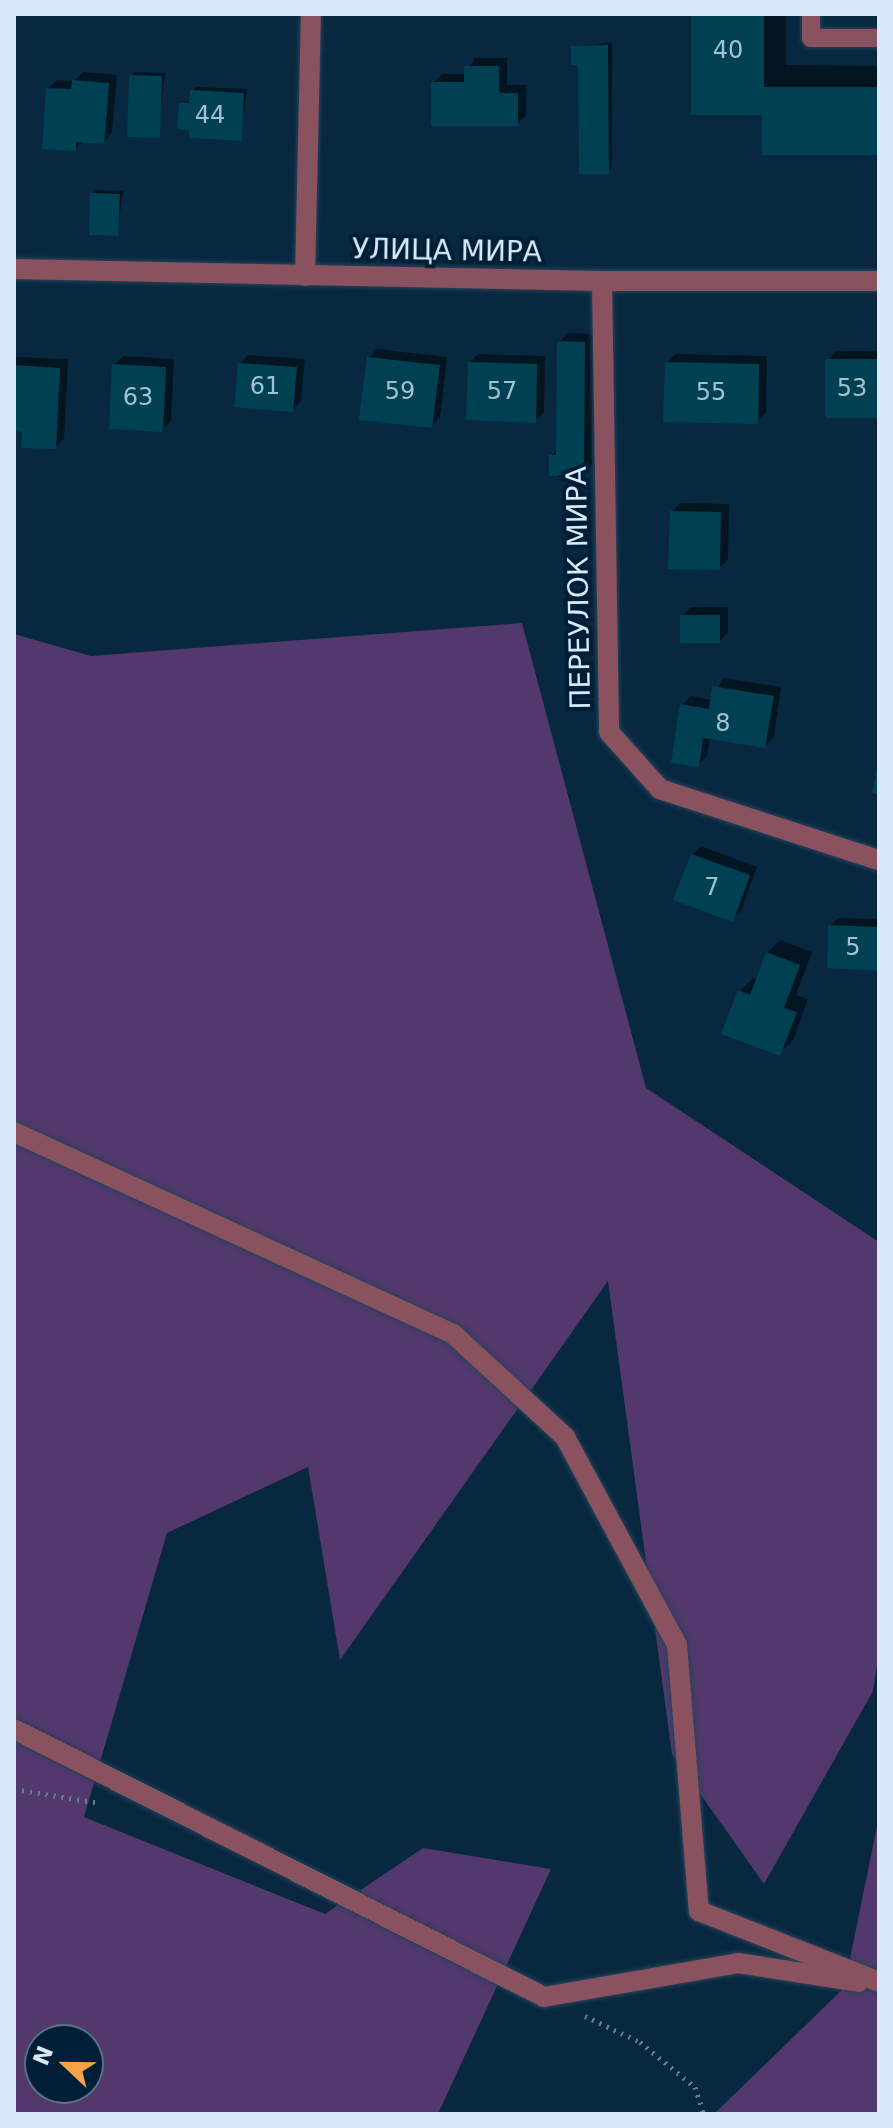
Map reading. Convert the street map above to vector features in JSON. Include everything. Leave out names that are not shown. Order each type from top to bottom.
[{"type":"street","points":[[305,276],[311,14]]},
{"type":"street","name":"УЛИЦА МИРА","points":[[14,269],[602,281],[879,281]]},
{"type":"street","name":"ПЕРЕУЛОК МИРА","points":[[602,281],[609,732],[660,789],[879,860]]},
{"type":"street","points":[[14,1132],[453,1334],[565,1437],[677,1645],[699,1911],[879,1984]]},
{"type":"street","points":[[14,1729],[544,1997],[738,1963],[879,1984]]},
{"type":"lane","points":[[811,14],[811,38],[879,38]]},
{"type":"path","points":[[544,1997],[640,2042],[695,2087],[704,2114]]},
{"type":"shaded area","points":[[522,623],[646,1088],[879,1242],[879,1652],[873,1691],[764,1884],[672,1754],[608,1281],[340,1660],[308,1467],[167,1533],[84,1817],[325,1914],[423,1848],[551,1869],[438,2114],[14,2114],[14,634],[91,656]]},
{"type":"shaded area","points":[[879,1816],[879,2114],[714,2114],[844,1988]]},
{"type":"building","points":[[691,14],[764,14],[764,87],[879,87],[879,155],[762,155],[762,115],[691,115]]},
{"type":"building","points":[[608,45],[609,174],[579,174],[578,65],[571,65],[571,46]]},
{"type":"building","points":[[464,66],[499,66],[499,93],[518,93],[518,126],[431,126],[431,82],[464,82]]},
{"type":"building","points":[[129,75],[162,76],[160,138],[127,137]]},
{"type":"building","points":[[72,80],[109,83],[104,144],[76,142],[76,151],[42,149],[46,88],[71,89]]},
{"type":"building","points":[[190,90],[244,93],[242,141],[189,138],[189,130],[177,129],[179,103],[189,103]]},
{"type":"building","points":[[90,193],[120,194],[118,236],[89,235]]},
{"type":"building","points":[[557,341],[585,342],[584,476],[549,476],[549,455],[556,455]]},
{"type":"building","points":[[367,357],[440,365],[432,428],[359,420]]},
{"type":"building","points":[[825,359],[879,359],[879,418],[825,418]]},
{"type":"building","points":[[468,362],[537,364],[536,423],[466,420]]},
{"type":"building","points":[[665,362],[759,364],[758,424],[663,422]]},
{"type":"building","points":[[238,363],[297,367],[293,412],[234,407]]},
{"type":"building","points":[[112,364],[166,367],[163,432],[109,429]]},
{"type":"building","points":[[14,365],[60,368],[56,449],[21,448],[22,432],[14,431]]},
{"type":"building","points":[[670,511],[721,512],[720,570],[668,569]]},
{"type":"building","points":[[680,615],[720,615],[720,643],[680,643]]},
{"type":"building","points":[[712,686],[774,696],[765,748],[703,738],[699,767],[671,763],[680,704],[709,709]]},
{"type":"building","points":[[879,765],[879,795],[872,793]]},
{"type":"building","points":[[691,854],[750,875],[733,922],[673,900]]},
{"type":"building","points":[[828,925],[879,927],[879,971],[827,968]]},
{"type":"building","points":[[766,952],[800,965],[784,1008],[797,1012],[780,1056],[721,1034],[738,990],[750,995]]}]
